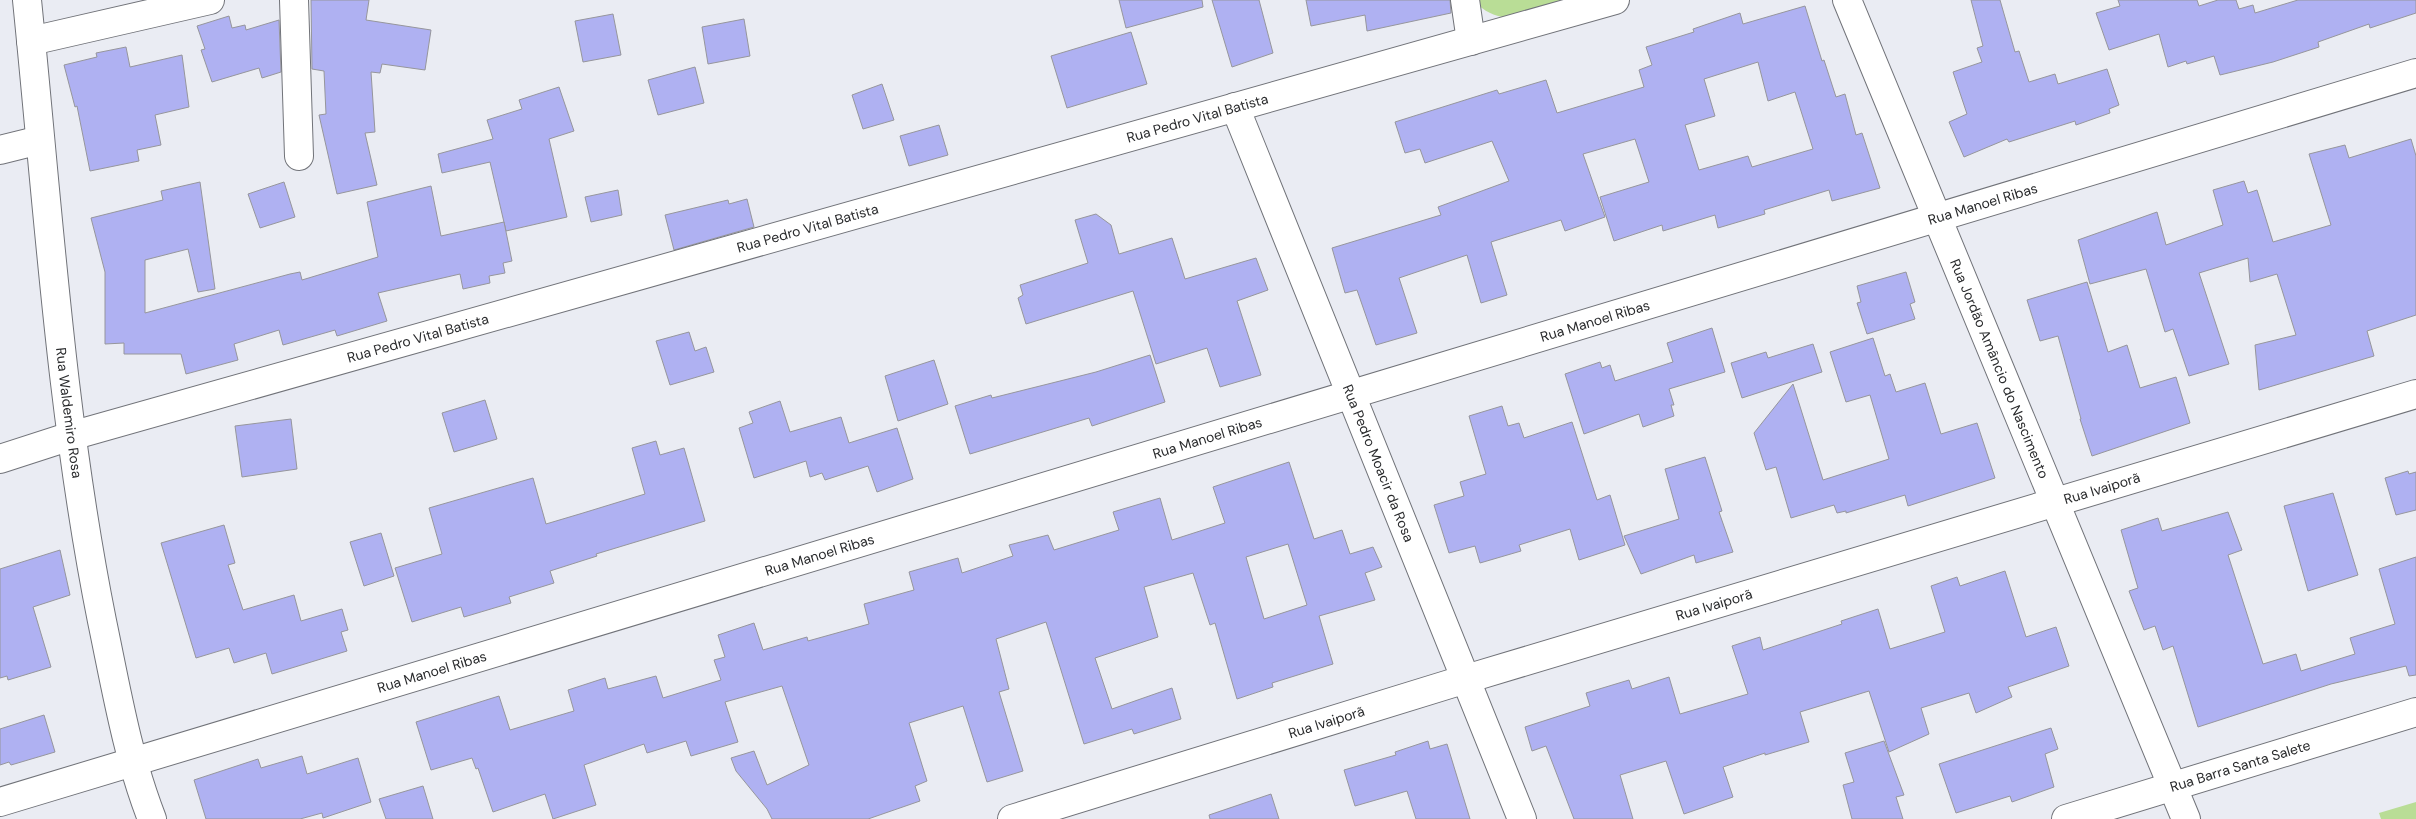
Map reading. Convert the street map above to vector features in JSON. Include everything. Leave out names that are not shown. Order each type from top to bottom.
[{"type":"street","name":"Rua Waldemiro Rosa","points":[[27,0],[70,436],[88,549],[132,762],[152,819]]},
{"type":"street","points":[[31,41],[210,0]]},
{"type":"street","points":[[294,0],[300,156]]},
{"type":"street","points":[[1465,0],[1472,41]]},
{"type":"street","name":"Rua Pedro Vital Batista","points":[[0,459],[70,436],[1616,0]]},
{"type":"street","name":"Rua Jordão Amâncio do Nascimento","points":[[1847,0],[2186,819]]},
{"type":"street","name":"Rua Manoel Ribas","points":[[0,802],[2416,73]]},
{"type":"street","name":"Rua Pedro Moacir da Rosa","points":[[1235,107],[1522,819]]},
{"type":"street","points":[[0,150],[40,140]]},
{"type":"street","name":"Rua Ivaiporã","points":[[1012,819],[1466,679],[2416,394]]},
{"type":"street","name":"Rua Barra Santa Salete","points":[[2066,819],[2416,712]]},
{"type":"green space","points":[[1478,0],[1565,0],[1531,13],[1510,17],[1499,16],[1489,12],[1478,5]]},
{"type":"green space","points":[[2416,802],[2416,819],[2381,819],[2379,813]]},
{"type":"building","points":[[311,0],[369,0],[366,20],[431,30],[425,70],[382,64],[380,73],[371,72],[375,132],[365,133],[377,185],[337,194],[319,115],[326,114],[324,71],[312,69]]},
{"type":"building","points":[[1119,0],[1202,0],[1203,7],[1126,28]]},
{"type":"building","points":[[1212,0],[1259,0],[1273,53],[1232,67]]},
{"type":"building","points":[[1306,0],[1450,0],[1451,13],[1367,31],[1365,15],[1311,26]]},
{"type":"building","points":[[1971,0],[2000,0],[2015,52],[2019,51],[2029,82],[2055,74],[2058,84],[2107,69],[2119,105],[2109,109],[2110,113],[2076,125],[2075,121],[2009,142],[2007,139],[1964,157],[1949,122],[1967,114],[1953,72],[1982,62],[1977,48],[1983,46]]},
{"type":"building","points":[[2118,0],[2197,0],[2199,6],[2218,0],[2236,0],[2239,9],[2253,5],[2255,13],[2298,0],[2416,0],[2416,13],[2370,28],[2369,24],[2318,42],[2319,47],[2273,62],[2220,75],[2214,56],[2187,64],[2186,61],[2168,67],[2159,34],[2109,50],[2096,13],[2120,6]]},
{"type":"building","points":[[1805,6],[1822,61],[1824,60],[1836,97],[1845,94],[1856,135],[1862,133],[1880,188],[1832,201],[1829,190],[1764,210],[1765,214],[1718,228],[1715,215],[1663,231],[1662,225],[1614,241],[1600,197],[1649,182],[1635,139],[1583,154],[1605,217],[1565,231],[1561,220],[1491,242],[1507,295],[1481,303],[1467,255],[1399,278],[1417,333],[1376,345],[1357,290],[1345,293],[1332,248],[1441,215],[1438,207],[1509,181],[1492,141],[1425,163],[1420,149],[1405,153],[1395,122],[1497,90],[1499,94],[1546,80],[1557,113],[1644,87],[1639,70],[1652,65],[1646,47],[1694,32],[1693,29],[1740,13],[1743,24]],"holes":[[[1758,62],[1768,101],[1795,92],[1813,149],[1752,167],[1748,156],[1699,170],[1685,125],[1715,116],[1704,79]]]},
{"type":"building","points":[[613,14],[621,55],[583,62],[575,21]]},
{"type":"building","points":[[229,16],[232,28],[245,25],[246,30],[279,20],[281,72],[262,78],[259,68],[212,82],[201,50],[205,49],[197,26]]},
{"type":"building","points":[[744,19],[750,56],[708,64],[702,27]]},
{"type":"building","points":[[1131,32],[1147,84],[1067,108],[1051,56]]},
{"type":"building","points":[[126,47],[130,67],[182,55],[189,107],[155,115],[161,145],[137,150],[139,161],[90,171],[77,106],[75,107],[64,65],[97,57],[96,53]]},
{"type":"building","points":[[695,67],[704,103],[658,115],[648,80]]},
{"type":"building","points":[[882,84],[894,120],[863,129],[852,95]]},
{"type":"building","points":[[559,87],[574,131],[549,139],[567,217],[506,231],[490,162],[442,173],[438,154],[493,139],[487,120],[522,109],[519,100]]},
{"type":"building","points":[[939,125],[948,155],[909,166],[900,136]]},
{"type":"building","points":[[2411,139],[2416,156],[2416,315],[2367,331],[2374,356],[2259,390],[2255,345],[2296,335],[2277,274],[2250,282],[2248,258],[2199,273],[2229,364],[2189,376],[2173,329],[2165,332],[2146,269],[2090,284],[2078,240],[2157,212],[2166,245],[2223,225],[2213,190],[2244,181],[2248,193],[2257,190],[2273,242],[2331,225],[2309,154],[2345,145],[2349,158]]},
{"type":"building","points":[[200,182],[215,289],[198,292],[188,249],[145,260],[145,313],[290,274],[300,272],[302,280],[378,257],[367,202],[431,186],[441,236],[504,222],[512,261],[503,263],[505,273],[489,276],[490,283],[463,289],[460,274],[378,293],[387,321],[337,336],[335,330],[283,345],[279,330],[234,344],[238,360],[186,374],[181,354],[124,354],[124,343],[105,344],[105,272],[91,218],[163,200],[161,191]]},
{"type":"building","points":[[284,182],[295,217],[260,228],[248,194]]},
{"type":"building","points":[[618,190],[622,215],[591,222],[585,197]]},
{"type":"building","points":[[747,199],[754,227],[674,250],[665,215],[728,200],[729,204]]},
{"type":"building","points":[[1096,214],[1111,225],[1119,254],[1172,238],[1185,279],[1256,258],[1268,290],[1237,301],[1261,375],[1220,387],[1207,348],[1156,364],[1133,291],[1026,324],[1018,298],[1023,295],[1020,285],[1088,263],[1075,220]]},
{"type":"building","points":[[1906,272],[1915,302],[1910,304],[1915,319],[1867,334],[1857,303],[1861,302],[1857,286]]},
{"type":"building","points":[[2087,282],[2108,352],[2127,345],[2140,388],[2176,377],[2190,423],[2092,456],[2058,336],[2040,341],[2027,300]]},
{"type":"building","points":[[1712,328],[1725,372],[1669,389],[1674,405],[1671,405],[1674,416],[1643,427],[1639,414],[1584,434],[1565,374],[1600,362],[1602,368],[1610,365],[1615,381],[1673,362],[1667,343]]},
{"type":"building","points":[[689,332],[695,351],[706,347],[714,372],[670,385],[656,341]]},
{"type":"building","points":[[1873,338],[1885,376],[1890,374],[1896,392],[1925,383],[1941,434],[1977,423],[1995,478],[1908,506],[1905,495],[1846,513],[1846,511],[1837,513],[1834,505],[1791,518],[1776,467],[1766,470],[1754,433],[1793,384],[1823,480],[1889,459],[1870,395],[1846,402],[1830,352]]},
{"type":"building","points":[[1813,344],[1822,372],[1742,398],[1731,363],[1766,352],[1768,358]]},
{"type":"building","points":[[1150,355],[1165,402],[1092,426],[1089,418],[970,454],[955,406],[991,395],[992,398],[1096,372]]},
{"type":"building","points":[[934,360],[948,404],[898,421],[885,376]]},
{"type":"building","points":[[485,400],[497,439],[454,452],[442,413]]},
{"type":"building","points":[[780,401],[790,432],[841,417],[849,443],[897,428],[913,479],[877,492],[868,466],[825,480],[822,473],[810,477],[806,461],[754,478],[739,428],[753,423],[749,412]]},
{"type":"building","points":[[1502,406],[1508,426],[1519,423],[1524,438],[1572,422],[1597,500],[1610,495],[1625,545],[1579,560],[1570,529],[1519,545],[1521,551],[1480,563],[1475,546],[1449,553],[1434,505],[1464,496],[1460,482],[1486,474],[1469,416]]},
{"type":"building","points":[[291,419],[297,469],[242,477],[235,426]]},
{"type":"building","points":[[656,441],[660,455],[684,448],[705,521],[596,554],[597,556],[550,571],[554,583],[509,597],[511,603],[464,617],[461,607],[412,622],[395,568],[442,554],[429,508],[533,478],[546,524],[645,494],[632,448]]},
{"type":"building","points":[[1705,457],[1722,511],[1719,512],[1733,552],[1696,563],[1694,555],[1641,574],[1624,536],[1679,519],[1665,469]]},
{"type":"building","points":[[1289,462],[1314,539],[1342,530],[1350,554],[1373,547],[1382,567],[1365,573],[1375,600],[1319,616],[1333,664],[1272,683],[1273,687],[1237,699],[1215,623],[1210,625],[1193,573],[1144,587],[1158,637],[1095,658],[1112,709],[1172,688],[1181,719],[1134,734],[1132,729],[1084,744],[1046,622],[996,639],[1009,689],[999,692],[1023,771],[987,782],[963,706],[909,723],[927,781],[915,786],[920,801],[868,819],[772,819],[767,809],[736,771],[731,758],[754,751],[767,785],[809,765],[782,686],[725,702],[738,742],[691,756],[686,741],[647,753],[644,744],[584,765],[596,805],[553,819],[545,794],[493,812],[478,768],[476,769],[472,758],[431,770],[416,722],[499,696],[510,730],[574,711],[568,690],[605,678],[608,689],[656,676],[663,698],[721,680],[714,660],[725,657],[718,635],[754,623],[763,650],[807,637],[808,641],[869,624],[864,604],[914,590],[909,572],[958,558],[962,573],[1013,556],[1009,545],[1048,535],[1054,550],[1119,530],[1113,512],[1160,498],[1172,540],[1225,523],[1213,487]],"holes":[[[1288,544],[1307,605],[1264,619],[1246,557]]]},
{"type":"building","points":[[2408,471],[2409,474],[2416,472],[2416,510],[2396,515],[2385,478]]},
{"type":"building","points":[[2333,493],[2358,575],[2308,591],[2284,506]]},
{"type":"building","points":[[2228,512],[2242,550],[2228,555],[2263,664],[2296,654],[2301,671],[2355,654],[2350,638],[2395,624],[2379,569],[2416,557],[2416,675],[2409,676],[2406,666],[2331,684],[2198,727],[2173,646],[2163,650],[2155,626],[2144,630],[2129,591],[2138,588],[2121,530],[2158,518],[2162,531]]},
{"type":"building","points":[[224,525],[235,563],[228,565],[243,610],[294,595],[301,621],[342,609],[348,630],[341,632],[347,651],[272,674],[266,653],[234,663],[229,648],[196,658],[161,543]]},
{"type":"building","points":[[381,533],[394,576],[364,586],[350,542]]},
{"type":"building","points":[[60,550],[70,595],[33,607],[51,667],[8,680],[7,676],[0,678],[0,569]]},
{"type":"building","points":[[2005,571],[2026,637],[2056,627],[2069,666],[2008,687],[2012,697],[1976,713],[1969,693],[1921,708],[1929,734],[1889,752],[1869,691],[1800,712],[1809,742],[1765,755],[1765,753],[1723,767],[1733,797],[1684,814],[1666,761],[1620,775],[1633,819],[1574,819],[1546,746],[1532,751],[1525,727],[1590,706],[1586,693],[1629,680],[1632,689],[1669,677],[1680,714],[1748,694],[1732,646],[1760,637],[1763,650],[1842,624],[1841,621],[1878,609],[1890,649],[1945,632],[1931,586],[1957,577],[1960,586]]},
{"type":"building","points":[[44,715],[55,752],[11,765],[9,762],[0,765],[0,729]]},
{"type":"building","points":[[2051,728],[2058,749],[2045,754],[2054,787],[2012,802],[2010,796],[1956,813],[1939,764]]},
{"type":"building","points":[[1428,741],[1430,749],[1447,744],[1470,819],[1416,819],[1407,791],[1355,806],[1344,770],[1396,755],[1395,752]]},
{"type":"building","points":[[1884,741],[1904,795],[1896,797],[1903,819],[1852,819],[1843,785],[1854,782],[1845,753]]},
{"type":"building","points":[[302,756],[307,774],[358,758],[371,802],[323,818],[322,813],[300,819],[206,819],[194,780],[258,759],[261,768]]},
{"type":"building","points":[[423,786],[433,819],[386,819],[379,799]]},
{"type":"building","points":[[1271,794],[1279,819],[1210,819],[1209,815]]}]
